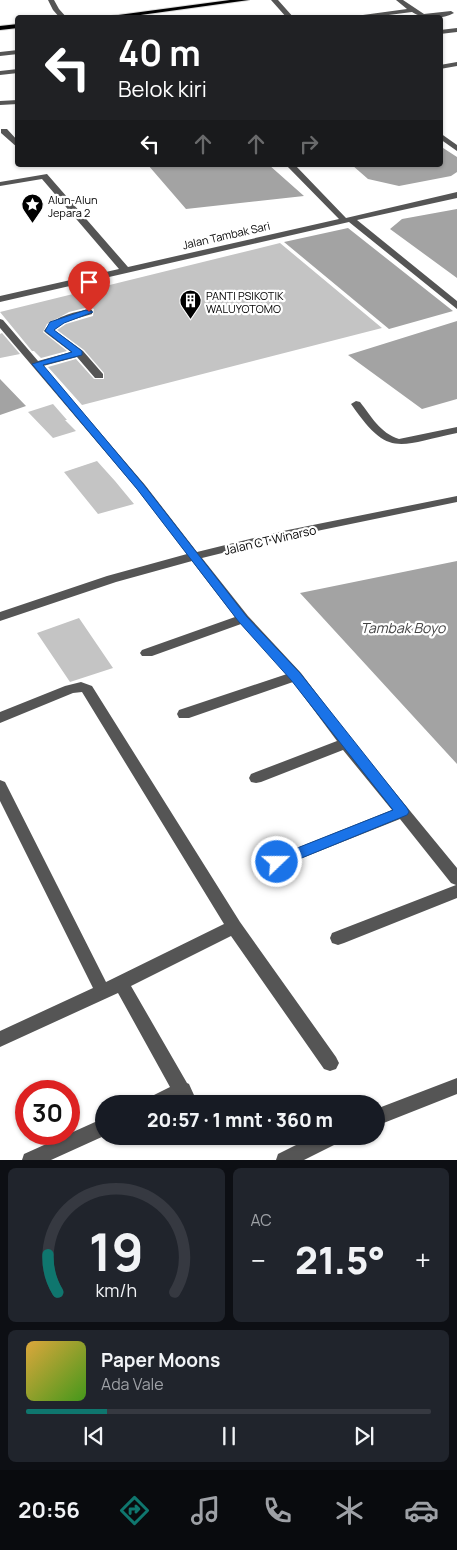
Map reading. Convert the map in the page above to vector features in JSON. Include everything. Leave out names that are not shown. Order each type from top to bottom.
[{"type":"main road","points":[[142,15],[246,0]]},
{"type":"main road","points":[[0,28],[15,26]]},
{"type":"street","points":[[51,0],[54,8],[61,15]]},
{"type":"street","points":[[274,0],[288,15]]},
{"type":"street","points":[[399,0],[421,15]]},
{"type":"street","points":[[370,15],[412,10]]},
{"type":"street","points":[[433,15],[455,10]]},
{"type":"street","points":[[443,28],[448,31]]},
{"type":"street","points":[[443,32],[457,30]]},
{"type":"street","points":[[0,54],[15,52]]},
{"type":"street","points":[[443,66],[457,64]]},
{"type":"street","points":[[0,73],[15,71]]},
{"type":"street","points":[[0,103],[15,102]]},
{"type":"street","points":[[2,131],[15,129]]},
{"type":"street","points":[[2,131],[15,143]]},
{"type":"street","points":[[443,137],[457,149]]},
{"type":"street","points":[[36,167],[125,270]]},
{"type":"street","points":[[292,167],[347,219],[457,306]]},
{"type":"street","points":[[0,184],[44,176]]},
{"type":"street","name":"Jalan Tambak Sari","points":[[0,299],[457,195]]},
{"type":"street","points":[[89,312],[53,324],[49,331],[79,353],[99,376]]},
{"type":"street","points":[[0,322],[141,487],[243,620],[296,676],[346,742],[457,878]]},
{"type":"street","points":[[37,364],[79,353]]},
{"type":"street","points":[[356,404],[380,435],[392,440],[400,442],[457,430]]},
{"type":"street","name":"Jalan CT Winarso","points":[[0,617],[56,596],[195,556],[457,500]]},
{"type":"street","points":[[147,653],[243,620]]},
{"type":"street","points":[[184,714],[296,676]]},
{"type":"street","points":[[0,718],[70,689],[81,687],[87,689],[234,927],[330,1063]]},
{"type":"street","points":[[256,778],[346,742]]},
{"type":"street","points":[[0,786],[103,992]]},
{"type":"street","points":[[277,862],[402,812]]},
{"type":"street","points":[[338,938],[457,892]]},
{"type":"street","points":[[0,1039],[103,992],[234,927]]},
{"type":"street","points":[[121,983],[185,1095]]},
{"type":"street","points":[[385,1114],[457,1086]]},
{"type":"street","points":[[31,1160],[95,1131]]},
{"type":"street","points":[[285,1160],[315,1145]]},
{"type":"water","points":[[443,148],[457,157],[457,172],[451,176],[399,186],[368,179],[354,167],[443,167]]},
{"type":"water","points":[[150,167],[271,167],[304,196],[186,209]]},
{"type":"water","points":[[457,209],[457,278],[390,229],[402,219]]},
{"type":"water","points":[[348,228],[453,311],[389,329],[284,242]]},
{"type":"water","points":[[457,321],[457,399],[422,409],[348,355]]},
{"type":"water","points":[[0,379],[26,406],[0,415]]},
{"type":"water","name":"Tambak Boyo","points":[[457,561],[457,764],[300,593]]},
{"type":"building","name":"PANTI PSIKOTIK WALUYOTOMO","points":[[280,243],[382,328],[82,405],[48,367],[76,359],[94,379],[104,379],[104,373],[84,350],[57,330],[66,324],[93,316],[94,309],[89,307],[69,312],[47,324],[43,332],[67,351],[41,358],[32,351],[0,312]]},
{"type":"building","points":[[2,333],[20,354],[0,358],[0,334]]},
{"type":"building","points":[[53,404],[76,431],[53,438],[28,412]]},
{"type":"building","points":[[97,461],[134,504],[98,514],[64,472]]},
{"type":"building","points":[[79,618],[113,668],[70,682],[37,633]]},
{"type":"place","name":"Alun-Alun Jepara 2","points":[[32,224]]},
{"type":"place","name":"PANTI PSIKOTIK WALUYOTOMO","points":[[190,320]]},
{"type":"route","points":[[89,312],[53,324],[49,331],[50,334],[79,353],[37,364],[141,487],[243,620],[296,676],[402,812],[277,862]]}]
